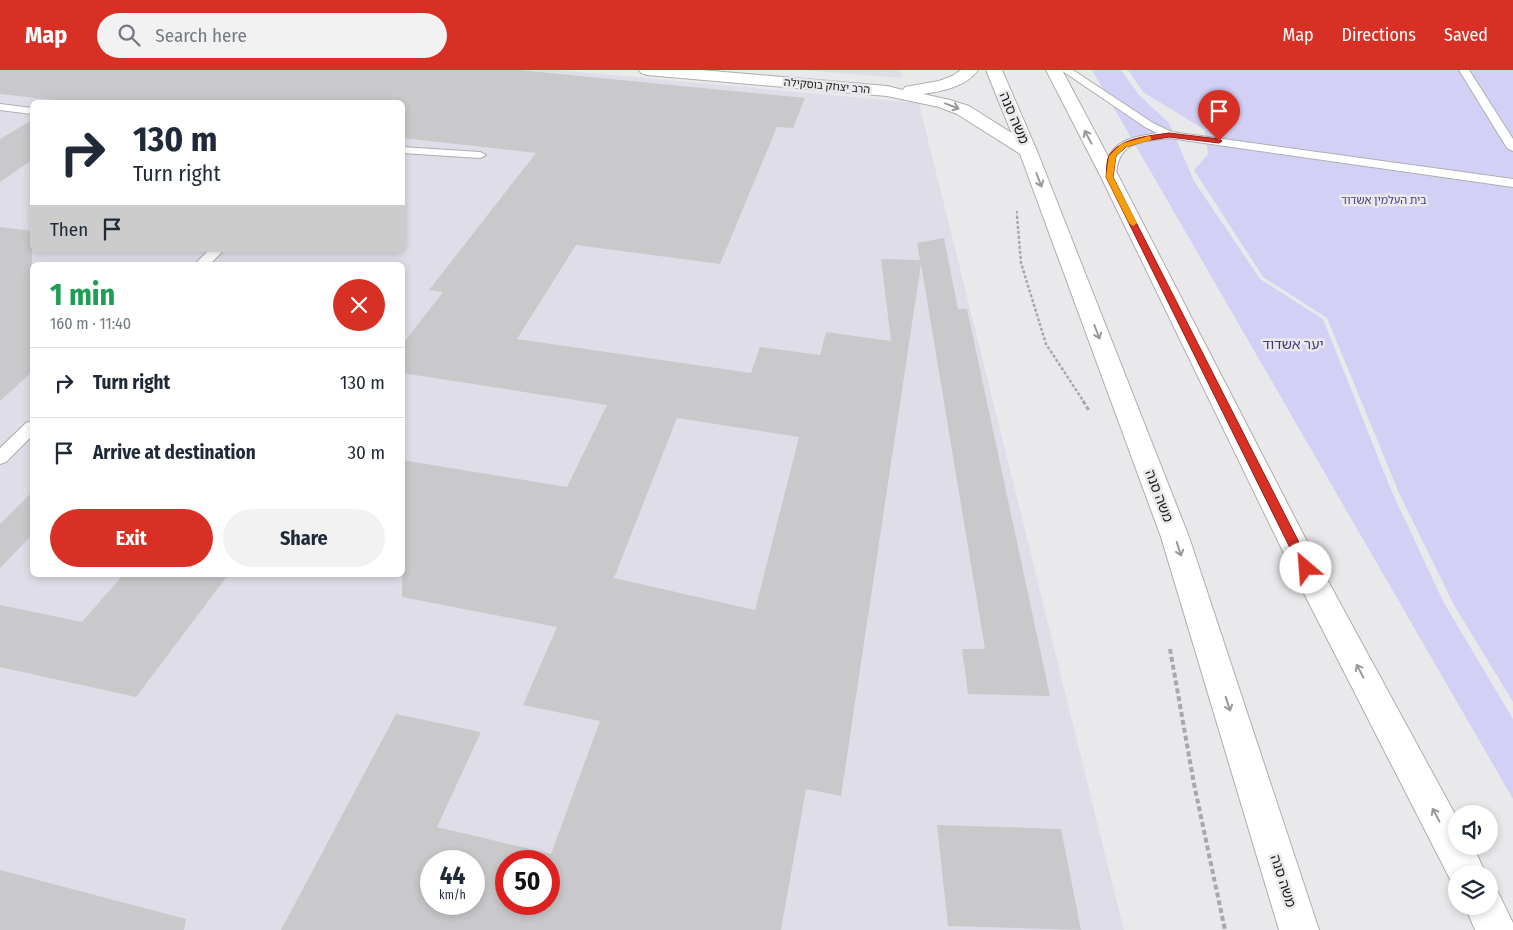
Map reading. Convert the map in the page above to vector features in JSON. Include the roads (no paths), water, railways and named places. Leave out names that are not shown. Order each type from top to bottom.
[{"type":"main road","name":"הרב יצחק בוסקילה","points":[[647,70],[887,91],[944,103],[963,110],[1028,151]]},
{"type":"main road","name":"הרב יצחק בוסקילה","points":[[887,91],[946,84],[963,78],[970,70]]},
{"type":"main road","name":"משה סנה","points":[[994,70],[1028,151],[1175,537],[1299,930]]},
{"type":"main road","points":[[1054,70],[1110,177],[1306,568],[1462,865]]},
{"type":"main road","points":[[1488,915],[1496,930]]},
{"type":"lane","points":[[1066,70],[1149,125],[1169,135]]},
{"type":"lane","points":[[1464,70],[1513,148]]},
{"type":"lane","points":[[0,107],[30,111]]},
{"type":"lane","points":[[1110,177],[1113,156],[1123,146],[1144,139],[1169,135],[1513,183]]},
{"type":"lane","points":[[405,150],[480,155]]},
{"type":"lane","points":[[204,262],[215,252]]},
{"type":"lane","points":[[0,458],[30,429]]},
{"type":"park label","name":"בית העלמין אשדוד","points":[[1384,200]]},
{"type":"park label","name":"יער אשדוד","points":[[1293,344]]}]
